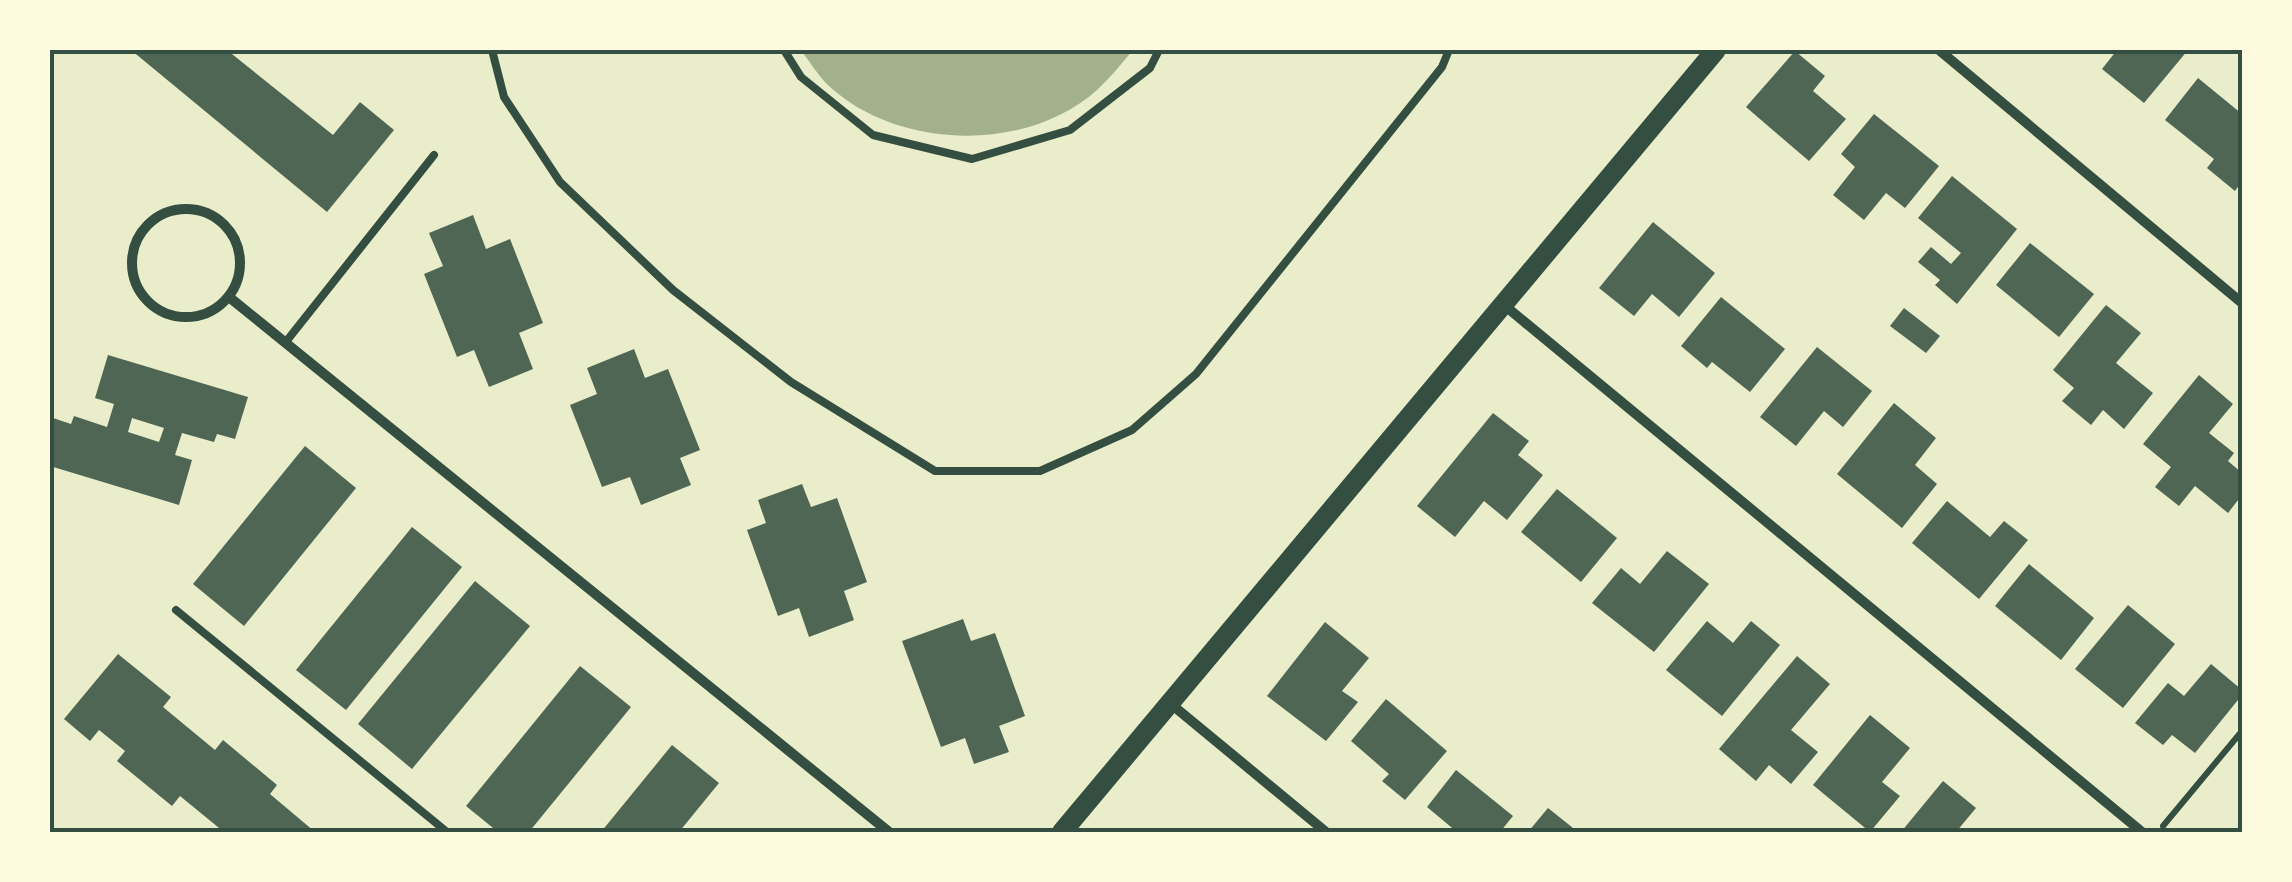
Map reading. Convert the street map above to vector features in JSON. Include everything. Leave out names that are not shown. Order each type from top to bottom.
[{"type":"main road","points":[[1062,832],[1716,50]]},
{"type":"street","points":[[1939,50],[2242,302]]},
{"type":"street","points":[[173,210],[206,212],[221,221],[232,233],[241,266],[228,297],[200,316],[167,314],[152,305],[134,277],[132,260],[144,229],[173,210]]},
{"type":"street","points":[[228,297],[888,832]]},
{"type":"street","points":[[1504,304],[2142,832]]},
{"type":"street","points":[[1172,704],[1326,832]]},
{"type":"lane","points":[[492,50],[504,96],[560,182],[673,290],[791,382],[935,472],[1040,471],[1132,430],[1196,374],[1442,66],[1449,50]]},
{"type":"lane","points":[[784,50],[801,77],[874,136],[972,158],[1070,130],[1150,68],[1159,50]]},
{"type":"lane","points":[[285,343],[434,155]]},
{"type":"lane","points":[[176,610],[447,832]]},
{"type":"path","points":[[2158,832],[2242,731]]},
{"type":"shaded area","points":[[800,50],[1133,50],[1097,90],[1068,111],[1035,125],[963,136],[926,132],[857,107],[825,82]]},
{"type":"building","points":[[131,50],[227,50],[333,135],[360,102],[394,130],[327,212]]},
{"type":"building","points":[[2117,50],[2188,50],[2144,103],[2102,69]]},
{"type":"building","points":[[1795,51],[1825,76],[1813,91],[1846,119],[1809,161],[1746,107]]},
{"type":"building","points":[[2198,78],[2242,114],[2242,181],[2235,191],[2207,168],[2214,159],[2165,120]]},
{"type":"building","points":[[1874,114],[1939,166],[1905,208],[1886,193],[1864,220],[1833,195],[1855,167],[1841,154]]},
{"type":"building","points":[[1952,176],[2017,229],[1957,304],[1935,285],[1940,280],[1918,262],[1931,247],[1951,264],[1961,253],[1918,218]]},
{"type":"building","points":[[473,215],[486,249],[510,239],[543,323],[519,333],[533,369],[489,387],[474,350],[457,357],[424,274],[443,266],[429,233]]},
{"type":"building","points":[[1653,222],[1715,273],[1679,317],[1652,294],[1634,316],[1599,288]]},
{"type":"building","points":[[2030,243],[2094,294],[2059,337],[1996,285]]},
{"type":"building","points":[[1721,297],[1785,349],[1750,392],[1712,362],[1707,368],[1681,346]]},
{"type":"building","points":[[2106,305],[2141,333],[2116,363],[2153,393],[2124,429],[2103,410],[2091,425],[2062,401],[2074,388],[2053,370]]},
{"type":"building","points":[[1904,308],[1940,336],[1926,353],[1890,326]]},
{"type":"building","points":[[1817,347],[1872,391],[1843,427],[1824,411],[1796,446],[1760,417]]},
{"type":"building","points":[[634,349],[645,378],[668,369],[700,450],[680,458],[691,485],[641,505],[630,477],[602,487],[570,405],[597,394],[587,368]]},
{"type":"building","points":[[108,355],[248,397],[235,439],[217,434],[214,442],[182,433],[175,455],[192,460],[179,505],[50,466],[53,418],[71,424],[74,416],[107,427],[114,404],[95,398]],"holes":[[[132,418],[164,428],[159,442],[128,432]]]},
{"type":"building","points":[[2199,375],[2233,404],[2209,433],[2234,453],[2228,461],[2242,473],[2242,495],[2228,513],[2195,486],[2179,506],[2155,487],[2171,467],[2143,444]]},
{"type":"building","points":[[1894,403],[1936,438],[1915,465],[1937,484],[1902,528],[1837,474]]},
{"type":"building","points":[[1493,413],[1529,441],[1518,455],[1543,475],[1507,520],[1484,501],[1455,537],[1417,506]]},
{"type":"building","points":[[305,446],[356,488],[244,626],[193,584]]},
{"type":"building","points":[[802,484],[811,507],[837,498],[867,582],[844,591],[854,620],[809,637],[799,608],[778,616],[747,530],[766,523],[758,500]]},
{"type":"building","points":[[1557,489],[1617,538],[1581,582],[1521,532]]},
{"type":"building","points":[[1947,501],[1990,537],[2004,521],[2028,540],[1979,599],[1912,543]]},
{"type":"building","points":[[412,527],[462,567],[346,710],[296,670]]},
{"type":"building","points":[[1667,551],[1709,584],[1654,652],[1592,603],[1621,568],[1640,584]]},
{"type":"building","points":[[2029,564],[2094,618],[2061,660],[1995,606]]},
{"type":"building","points":[[475,581],[530,626],[412,769],[358,724]]},
{"type":"building","points":[[2128,605],[2175,644],[2123,708],[2075,669]]},
{"type":"building","points":[[963,619],[971,641],[995,633],[1025,716],[999,726],[1009,752],[974,764],[965,738],[941,747],[902,641]]},
{"type":"building","points":[[1707,621],[1733,643],[1751,621],[1780,645],[1722,716],[1666,670]]},
{"type":"building","points":[[1325,622],[1369,658],[1342,691],[1358,702],[1326,741],[1267,696]]},
{"type":"building","points":[[118,654],[171,697],[163,707],[215,750],[223,740],[277,785],[270,794],[315,832],[224,832],[180,796],[172,806],[117,761],[125,751],[99,730],[90,741],[64,719]]},
{"type":"building","points":[[1797,656],[1830,684],[1791,730],[1818,752],[1791,784],[1769,765],[1756,781],[1719,749]]},
{"type":"building","points":[[2211,664],[2242,690],[2242,695],[2195,753],[2172,735],[2163,745],[2135,723],[2168,683],[2184,696]]},
{"type":"building","points":[[580,666],[631,707],[529,832],[498,832],[466,806]]},
{"type":"building","points":[[1386,699],[1447,751],[1405,800],[1382,781],[1389,774],[1351,741]]},
{"type":"building","points":[[1870,715],[1910,748],[1882,782],[1900,796],[1870,832],[1813,785]]},
{"type":"building","points":[[672,745],[719,783],[679,832],[601,832]]},
{"type":"building","points":[[1456,770],[1513,816],[1500,832],[1457,832],[1427,807]]},
{"type":"building","points":[[1943,781],[1976,808],[1956,832],[1901,832]]},
{"type":"building","points":[[1548,808],[1578,832],[1528,832]]}]
